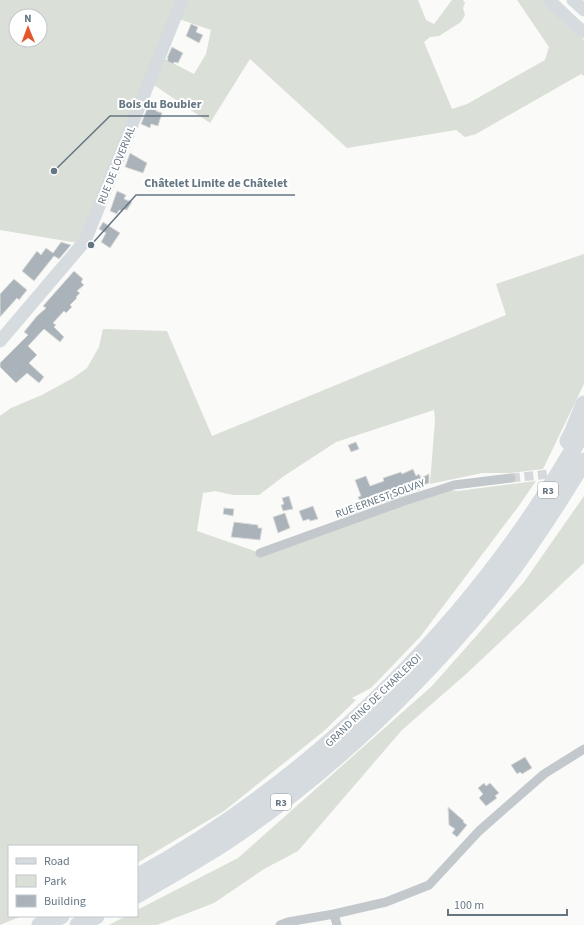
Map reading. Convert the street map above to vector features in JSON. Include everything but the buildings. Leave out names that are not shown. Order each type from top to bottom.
[{"type":"highway","points":[[510,548],[520,520],[545,482],[573,430],[584,404]]},
{"type":"highway","name":"GRAND RING DE CHARLEROI","points":[[138,876],[217,829],[264,795],[314,756],[399,678],[478,589],[510,548],[576,446],[584,430]]},
{"type":"highway","name":"GRAND RING DE CHARLEROI","points":[[138,894],[218,846],[261,816],[322,769],[365,732],[409,689],[480,610],[522,557],[584,461]]},
{"type":"highway","points":[[553,511],[568,501],[584,476]]},
{"type":"highway","points":[[40,925],[60,917]]},
{"type":"highway","points":[[78,925],[94,917]]},
{"type":"street","name":"RUE DE LOVERVAL","points":[[0,341],[85,241],[182,0]]},
{"type":"street","points":[[549,0],[584,32]]},
{"type":"street","points":[[573,0],[584,10]]},
{"type":"street","name":"RUE ERNEST SOLVAY","points":[[260,553],[407,500],[454,485],[511,478]]},
{"type":"street","points":[[280,925],[288,922],[334,914],[386,902],[429,885],[479,831],[544,774],[584,748]]},
{"type":"street","points":[[334,914],[337,925]]},
{"type":"green space","points":[[0,0],[177,0],[78,243],[0,230]]},
{"type":"green space","points":[[187,0],[418,0],[426,20],[434,24],[452,0],[463,0],[465,3],[463,8],[465,15],[461,22],[439,36],[430,37],[424,42],[452,109],[467,104],[545,60],[549,47],[517,0],[542,0],[569,28],[584,40],[584,76],[581,74],[476,134],[465,137],[456,130],[347,148],[250,59],[210,123],[154,85],[163,58],[194,74],[206,54],[211,30],[179,19]]},
{"type":"green space","points":[[584,254],[584,384],[543,469],[510,473],[482,473],[430,484],[435,420],[434,410],[336,442],[284,476],[259,495],[233,495],[215,491],[203,493],[197,531],[260,553],[442,489],[458,491],[536,481],[420,637],[371,688],[352,698],[356,700],[324,731],[224,811],[138,862],[138,845],[8,845],[8,917],[20,917],[0,925],[0,416],[11,408],[42,395],[73,378],[87,368],[99,347],[103,329],[167,331],[212,436],[506,315],[496,284]]},
{"type":"green space","points":[[584,496],[584,563],[465,675],[402,730],[298,851],[264,869],[214,903],[157,925],[109,925],[124,917],[138,917],[138,909],[238,858],[432,686],[524,582]]},
{"type":"tunnel","points":[[511,478],[559,473]]},
{"type":"place","name":"Bois du Boubier","points":[[54,171]]},
{"type":"place","name":"Châtelet Limite de Châtelet","points":[[91,245]]}]
